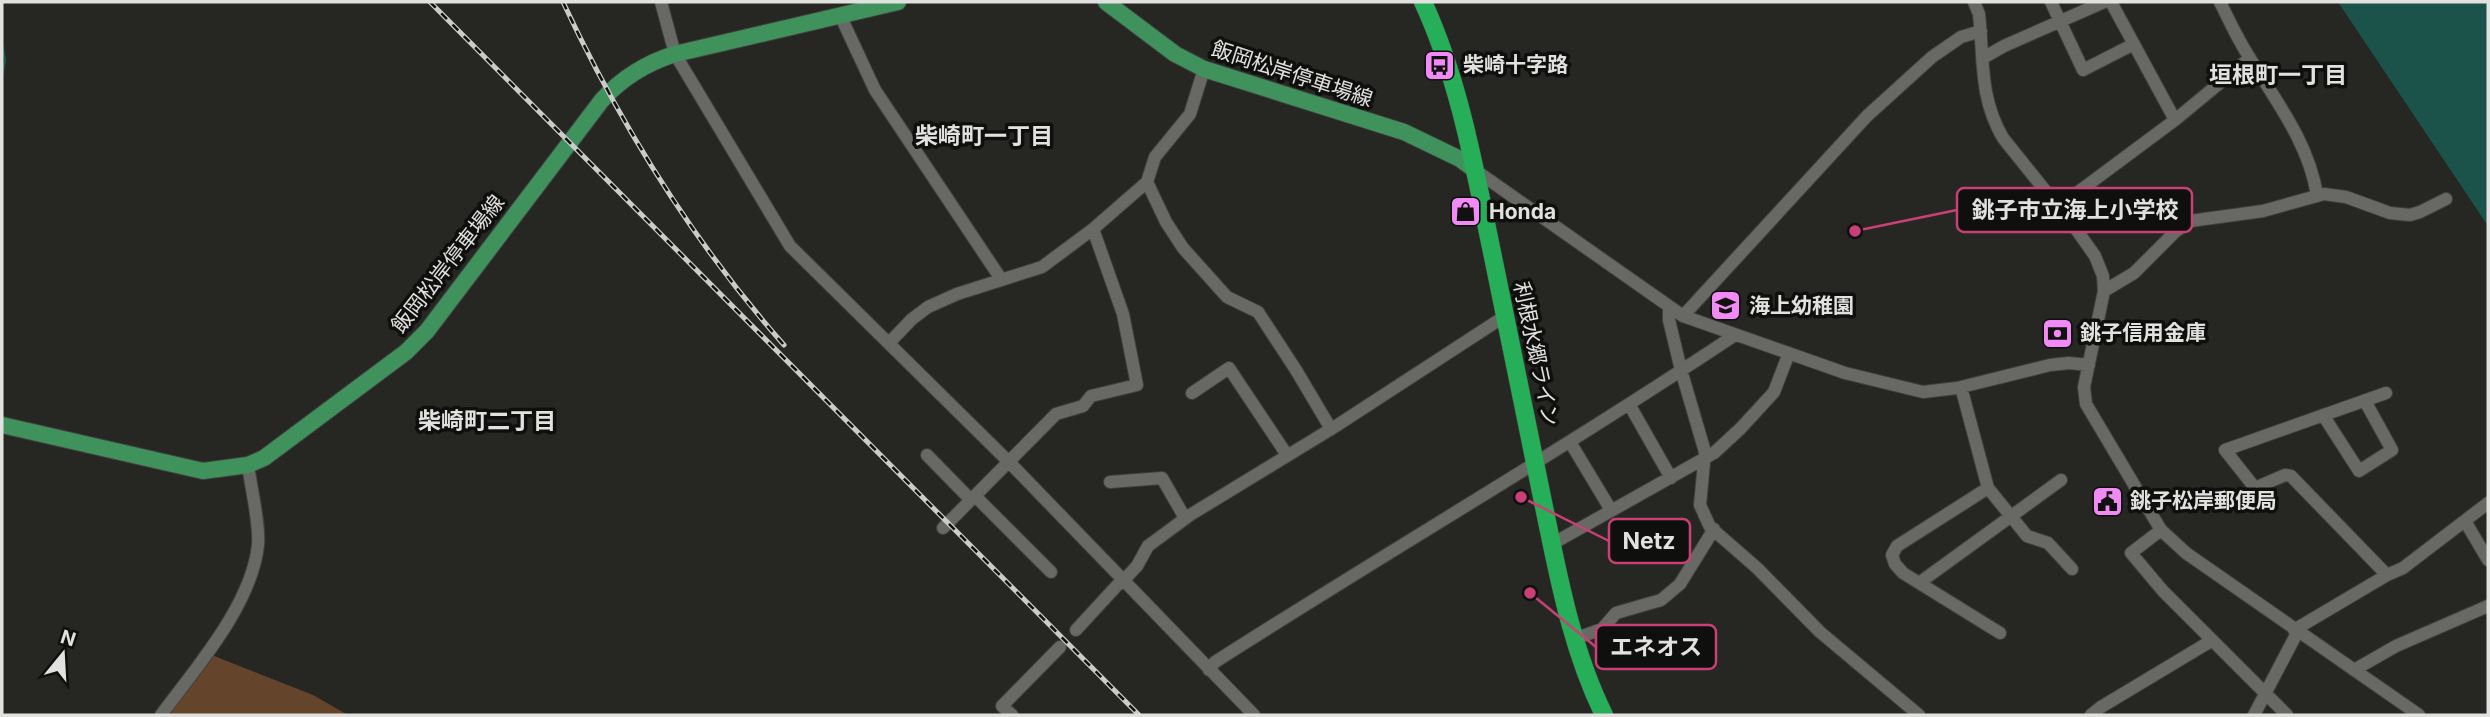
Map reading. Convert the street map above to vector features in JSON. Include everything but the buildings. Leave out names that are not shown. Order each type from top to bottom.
[{"type":"highway","name":"利根水郷ライン","points":[[1423,2],[1448,66],[1475,170],[1574,639],[1604,715]]},
{"type":"main road","name":"飯岡松岸停車場線","points":[[2,425],[190,469],[217,471],[248,465],[264,458],[417,341],[437,319],[602,100],[632,72],[675,54],[896,2]]},
{"type":"main road","name":"飯岡松岸停車場線","points":[[1106,2],[1175,54],[1204,69],[1404,132],[1460,159],[1475,170]]},
{"type":"street","points":[[661,2],[675,54],[790,246],[1009,462],[1254,715]]},
{"type":"street","points":[[1974,2],[1979,14],[1987,103],[1994,122],[2003,138],[2095,256],[2103,276],[2104,290],[2084,387],[2086,404],[2161,530],[2186,553],[2419,715]]},
{"type":"street","points":[[2051,2],[2083,70],[2134,44]]},
{"type":"street","points":[[1983,58],[2104,2]]},
{"type":"street","points":[[2111,2],[2175,120]]},
{"type":"street","points":[[2220,2],[2297,135],[2313,172],[2317,195]]},
{"type":"street","points":[[840,15],[875,90],[1001,279]]},
{"type":"street","points":[[1683,316],[1867,116],[1932,57],[1961,37],[1981,32]]},
{"type":"street","points":[[2058,207],[2175,120],[2250,58]]},
{"type":"street","points":[[889,342],[928,307],[957,294],[1042,267],[1093,229],[1147,182],[1155,157],[1190,114],[1204,69]]},
{"type":"street","points":[[1475,170],[1683,316],[1846,373],[1923,393],[1961,387],[2050,365],[2089,365]]},
{"type":"street","points":[[1147,182],[1182,248],[1227,297],[1258,312],[1331,429]]},
{"type":"street","points":[[2104,290],[2134,274],[2175,232],[2190,222],[2263,211],[2317,195],[2346,197],[2390,213],[2410,215],[2446,199]]},
{"type":"street","points":[[943,528],[1056,414],[1083,406],[1091,396],[1137,385],[1123,314],[1093,229]]},
{"type":"street","points":[[1669,308],[1669,320],[1705,459],[1700,505],[1706,519],[1820,632],[1919,715]]},
{"type":"street","points":[[1076,629],[1137,566],[1148,546],[1185,518],[1331,429],[1505,316]]},
{"type":"street","points":[[1209,670],[1215,662],[1356,572],[1535,464],[1735,335]]},
{"type":"street","points":[[1552,544],[1705,459],[1741,428],[1774,392],[1789,354]]},
{"type":"street","points":[[1192,393],[1229,368],[1287,455]]},
{"type":"street","points":[[1961,387],[1988,488],[2027,536],[2048,543],[2073,569]]},
{"type":"street","points":[[2386,393],[2225,450],[2255,488],[2285,475],[2291,476],[2387,575]]},
{"type":"street","points":[[2323,415],[2359,471],[2392,450],[2365,401]]},
{"type":"street","points":[[1629,404],[1671,478]]},
{"type":"street","points":[[1570,442],[1611,510]]},
{"type":"street","points":[[927,455],[1051,572]]},
{"type":"street","points":[[161,715],[211,649],[253,570],[258,543],[248,465]]},
{"type":"street","points":[[1110,482],[1162,478],[1185,518]]},
{"type":"street","points":[[1919,583],[2061,480]]},
{"type":"street","points":[[1988,488],[1894,550],[1892,555],[1895,564],[1903,573],[2000,633]]},
{"type":"street","points":[[2254,715],[2266,697],[2296,631],[2403,568],[2488,503]]},
{"type":"street","points":[[2465,522],[2488,560]]},
{"type":"street","points":[[1574,639],[1602,629],[1616,613],[1661,600],[1681,583],[1714,529]]},
{"type":"street","points":[[2161,530],[2131,552],[2163,591],[2266,697],[2287,715]]},
{"type":"street","points":[[2354,670],[2396,646],[2488,606]]},
{"type":"street","points":[[2091,715],[2211,641]]},
{"type":"street","points":[[1012,715],[1002,706],[1060,648]]},
{"type":"shaded area","points":[[204,652],[313,695],[348,715],[164,715]]},
{"type":"water","points":[[2338,2],[2488,2],[2488,226]]},
{"type":"waterway","points":[[2,45],[5,60],[2,75]]},
{"type":"railway","points":[[430,2],[1139,715]]},
{"type":"railway","points":[[563,2],[609,93],[661,181],[720,266],[784,345]]},
{"type":"place","name":"柴崎十字路","points":[[1440,65]]},
{"type":"place","name":"Honda","points":[[1466,212]]},
{"type":"place","name":"銚子市立海上小学校","points":[[1855,231]]},
{"type":"place","name":"海上幼稚園","points":[[1726,306]]},
{"type":"place","name":"銚子信用金庫","points":[[2057,333]]},
{"type":"place","name":"Netz","points":[[1521,497]]},
{"type":"place","name":"銚子松岸郵便局","points":[[2107,501]]},
{"type":"place","name":"エネオス","points":[[1530,593]]},
{"type":"district","name":"垣根町一丁目","points":[[2278,75]]},
{"type":"district","name":"柴崎町一丁目","points":[[984,136]]},
{"type":"district","name":"柴崎町二丁目","points":[[487,421]]}]
